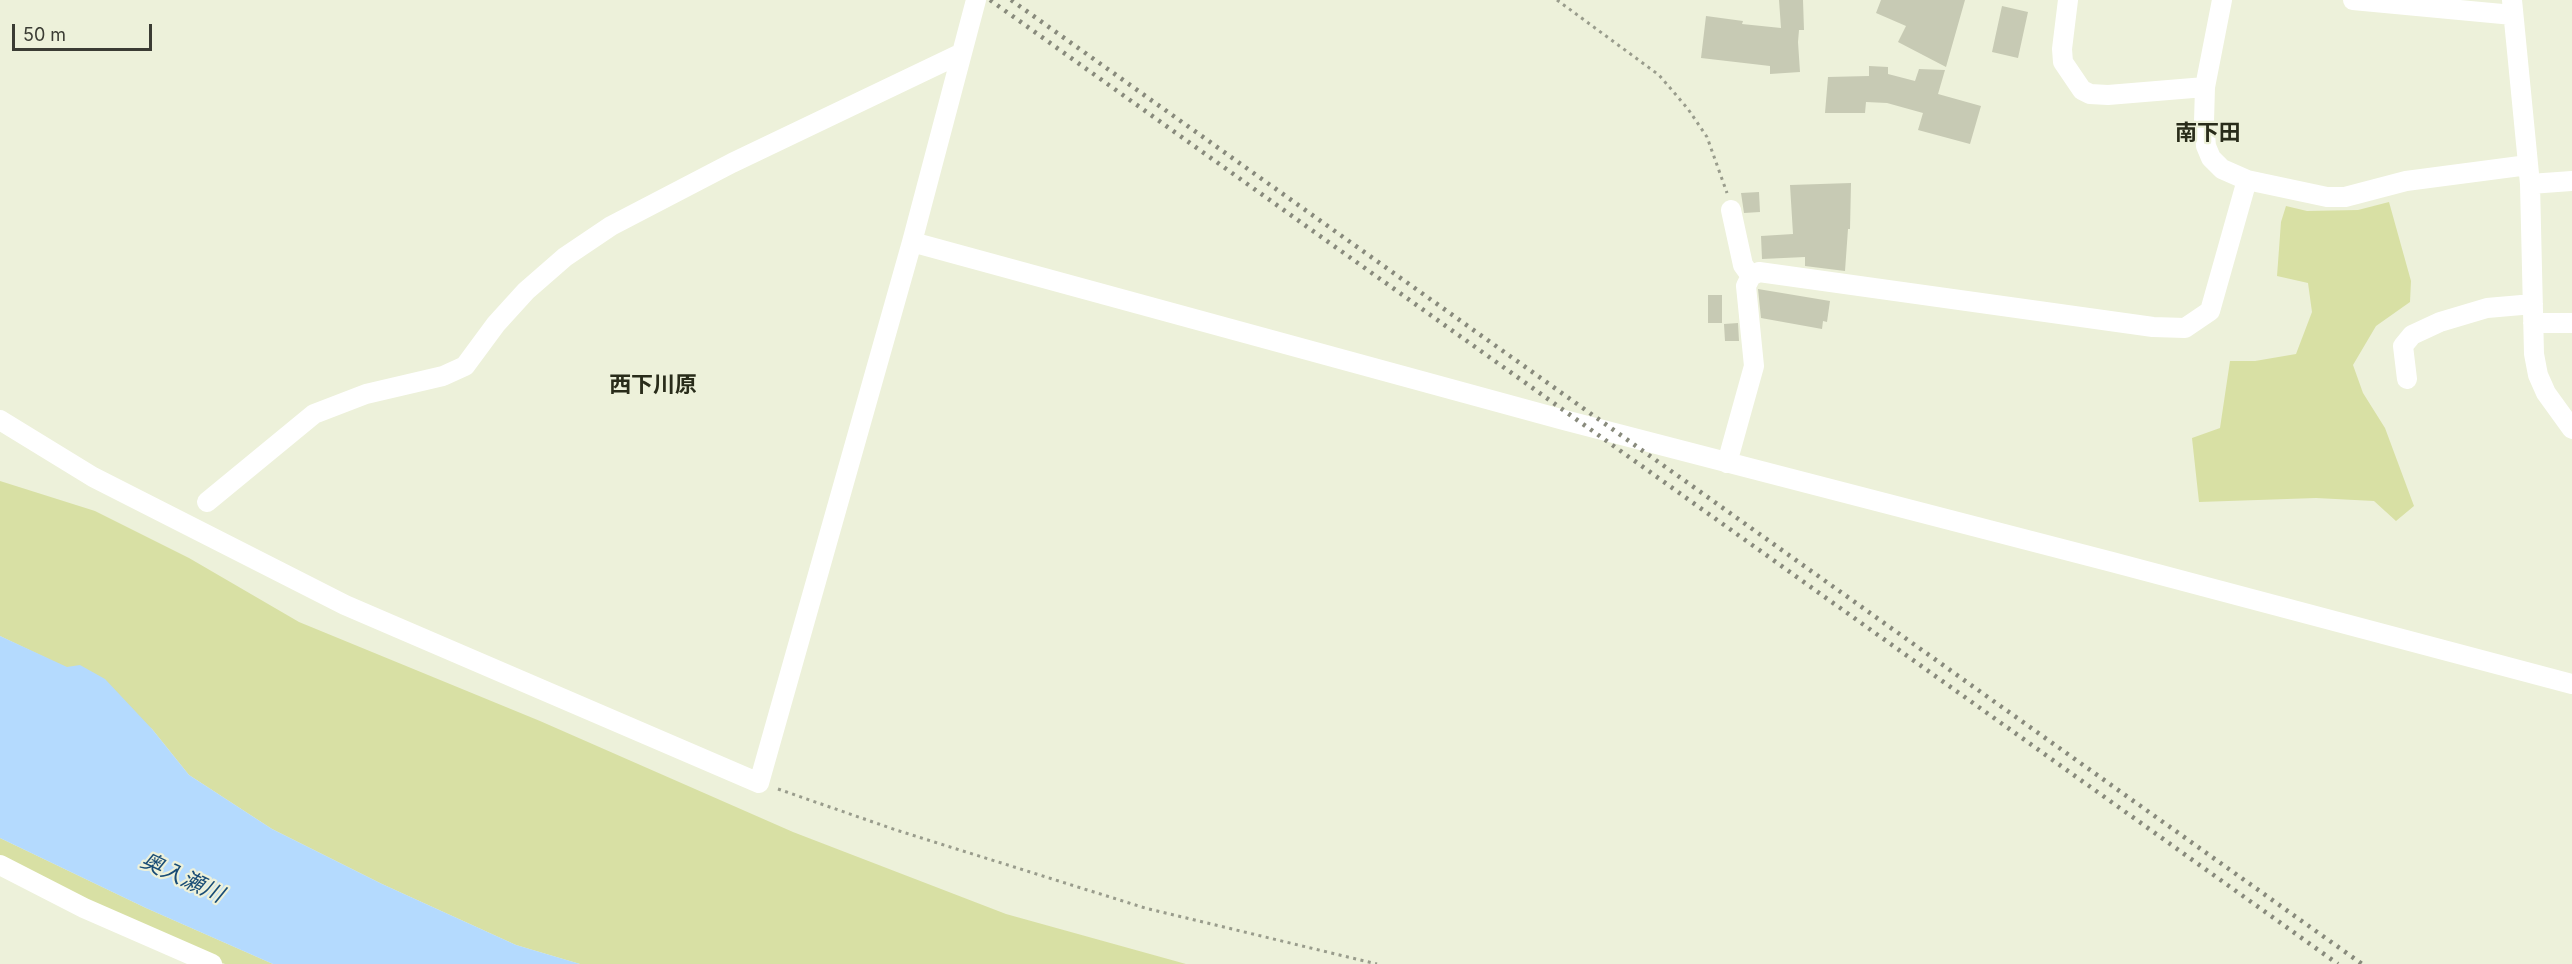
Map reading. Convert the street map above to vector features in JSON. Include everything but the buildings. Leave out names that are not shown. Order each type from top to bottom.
[{"type":"street","points":[[0,420],[93,477],[345,605],[759,783],[912,242],[976,0]]},
{"type":"street","points":[[2068,0],[2062,49],[2063,62],[2082,90],[2090,94],[2118,94],[2205,87]]},
{"type":"street","points":[[2222,0],[2205,87],[2206,146],[2211,158],[2222,169],[2247,180],[2327,197],[2344,197],[2406,181],[2529,174],[2572,181]]},
{"type":"street","points":[[2353,0],[2512,8],[2529,174],[2534,354],[2538,375],[2546,393],[2572,429]]},
{"type":"street","points":[[207,502],[314,414],[366,394],[443,376],[465,366],[496,324],[526,291],[565,257],[610,226],[742,158],[962,53]]},
{"type":"street","points":[[1727,463],[1754,366],[1746,286],[1751,276],[1759,272],[2153,327],[2185,328],[2210,311],[2247,180]]},
{"type":"street","points":[[1731,210],[1743,265],[1751,276]]},
{"type":"street","points":[[912,242],[1727,463],[2572,684]]},
{"type":"street","points":[[2407,379],[2403,346],[2412,335],[2440,322],[2487,308],[2533,314],[2572,323]]},
{"type":"street","points":[[0,865],[84,908],[212,964]]},
{"type":"path","points":[[1557,0],[1659,75],[1689,109],[1707,137],[1720,170],[1731,210]]},
{"type":"path","points":[[759,783],[896,830],[1145,908],[1377,964]]},
{"type":"green space","points":[[2389,202],[2411,281],[2410,302],[2376,326],[2353,365],[2363,393],[2385,428],[2414,506],[2396,521],[2374,501],[2316,498],[2199,502],[2192,438],[2220,428],[2230,361],[2255,361],[2296,354],[2312,312],[2308,283],[2277,276],[2281,222],[2286,206],[2307,211],[2358,210]]},
{"type":"green space","points":[[0,481],[95,511],[189,558],[299,622],[540,721],[793,832],[1006,914],[1186,964],[580,964],[516,945],[382,884],[272,829],[189,775],[152,729],[67,668],[0,636]]},
{"type":"green space","points":[[0,838],[146,908],[273,964],[225,964],[85,902],[0,858]]},
{"type":"water","name":"奥入瀬川","points":[[0,636],[67,667],[80,665],[105,679],[152,729],[189,775],[272,829],[382,884],[516,945],[580,964],[273,964],[146,908],[0,838]]},
{"type":"railway","points":[[990,0],[2338,964]]},
{"type":"railway","points":[[1011,0],[2362,964]]},
{"type":"district","name":"南下田","points":[[2208,133]]},
{"type":"district","name":"西下川原","points":[[653,385]]}]
